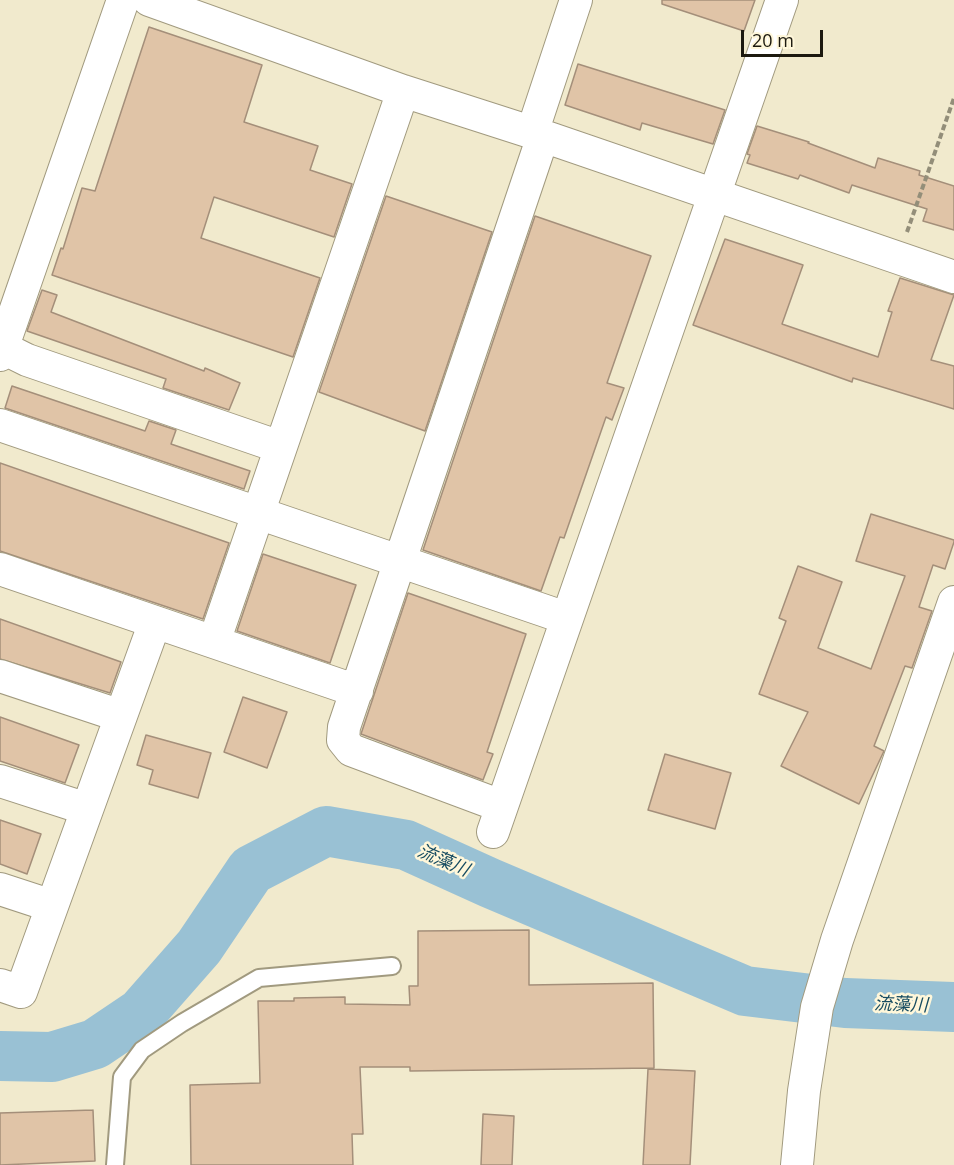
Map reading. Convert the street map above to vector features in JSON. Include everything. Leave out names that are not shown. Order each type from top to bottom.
[{"type":"street","points":[[123,0],[1,351],[280,447]]},
{"type":"street","points":[[149,0],[403,91],[537,134],[954,277]]},
{"type":"street","points":[[576,0],[537,134],[400,562],[344,727],[343,740],[351,750],[497,819],[782,0]]},
{"type":"street","points":[[214,642],[403,91]]},
{"type":"street","points":[[0,424],[566,618]]},
{"type":"street","points":[[0,569],[357,692]]},
{"type":"street","points":[[797,1165],[804,1091],[817,1007],[837,940],[954,602]]},
{"type":"street","points":[[0,985],[21,993],[155,622]]},
{"type":"street","points":[[0,676],[121,716]]},
{"type":"street","points":[[0,782],[87,809]]},
{"type":"street","points":[[0,889],[52,906]]},
{"type":"lane","points":[[115,1165],[122,1077],[142,1050],[182,1023],[259,978],[392,966]]},
{"type":"path","points":[[898,258],[954,98]]},
{"type":"building","points":[[662,0],[755,0],[744,31],[662,4]]},
{"type":"building","points":[[149,27],[262,65],[244,122],[318,146],[310,170],[352,184],[334,237],[214,197],[201,238],[320,278],[293,357],[52,275],[61,248],[63,249],[82,188],[95,191]]},
{"type":"building","points":[[578,64],[725,110],[713,144],[642,123],[640,130],[565,105]]},
{"type":"building","points":[[757,126],[809,142],[875,168],[878,158],[920,171],[919,175],[954,186],[954,230],[923,221],[927,209],[852,185],[849,193],[800,175],[798,179],[747,163],[750,155],[747,154]]},
{"type":"building","points":[[386,196],[492,232],[425,431],[319,392]]},
{"type":"building","points":[[535,216],[651,256],[607,383],[624,388],[612,420],[606,417],[564,538],[560,537],[541,591],[423,550]]},
{"type":"building","points":[[725,239],[803,265],[782,324],[878,357],[892,312],[888,311],[900,278],[954,295],[931,360],[954,366],[954,409],[853,378],[852,382],[693,325]]},
{"type":"building","points":[[42,290],[57,295],[51,312],[240,383],[229,410],[163,388],[166,379],[27,331]]},
{"type":"building","points":[[12,386],[145,431],[149,421],[176,430],[171,444],[250,471],[244,489],[5,408]]},
{"type":"building","points":[[0,463],[229,543],[203,619],[0,551]]},
{"type":"building","points":[[871,514],[954,540],[954,542],[945,569],[933,565],[919,607],[932,611],[912,668],[905,666],[874,746],[884,751],[859,804],[781,766],[808,712],[759,694],[786,621],[779,618],[798,566],[842,582],[818,648],[871,669],[905,576],[856,561]]},
{"type":"building","points":[[263,554],[356,585],[330,663],[237,631]]},
{"type":"building","points":[[408,593],[526,634],[487,752],[493,754],[483,780],[361,734]]},
{"type":"building","points":[[0,619],[121,662],[110,693],[0,659]]},
{"type":"building","points":[[243,697],[287,712],[267,768],[224,752]]},
{"type":"building","points":[[0,717],[79,745],[65,783],[0,761]]},
{"type":"building","points":[[146,735],[211,753],[198,798],[149,784],[153,770],[137,765]]},
{"type":"building","points":[[665,754],[731,773],[715,829],[648,810]]},
{"type":"building","points":[[0,820],[41,834],[27,874],[0,864]]},
{"type":"building","points":[[529,930],[529,985],[653,983],[654,1068],[410,1071],[410,1067],[360,1067],[363,1134],[352,1134],[353,1165],[191,1165],[190,1085],[260,1083],[258,1001],[345,997],[345,1004],[410,1005],[409,986],[418,986],[418,931]]},
{"type":"building","points":[[648,1069],[695,1071],[690,1165],[643,1165]]},
{"type":"building","points":[[93,1110],[95,1161],[0,1165],[0,1113]]},
{"type":"building","points":[[483,1114],[514,1116],[512,1165],[481,1165]]},
{"type":"waterway","name":"流藻川","points":[[0,1056],[52,1057],[95,1044],[141,1013],[199,947],[251,870],[326,831],[406,845],[745,991],[845,1003],[954,1007]]}]
